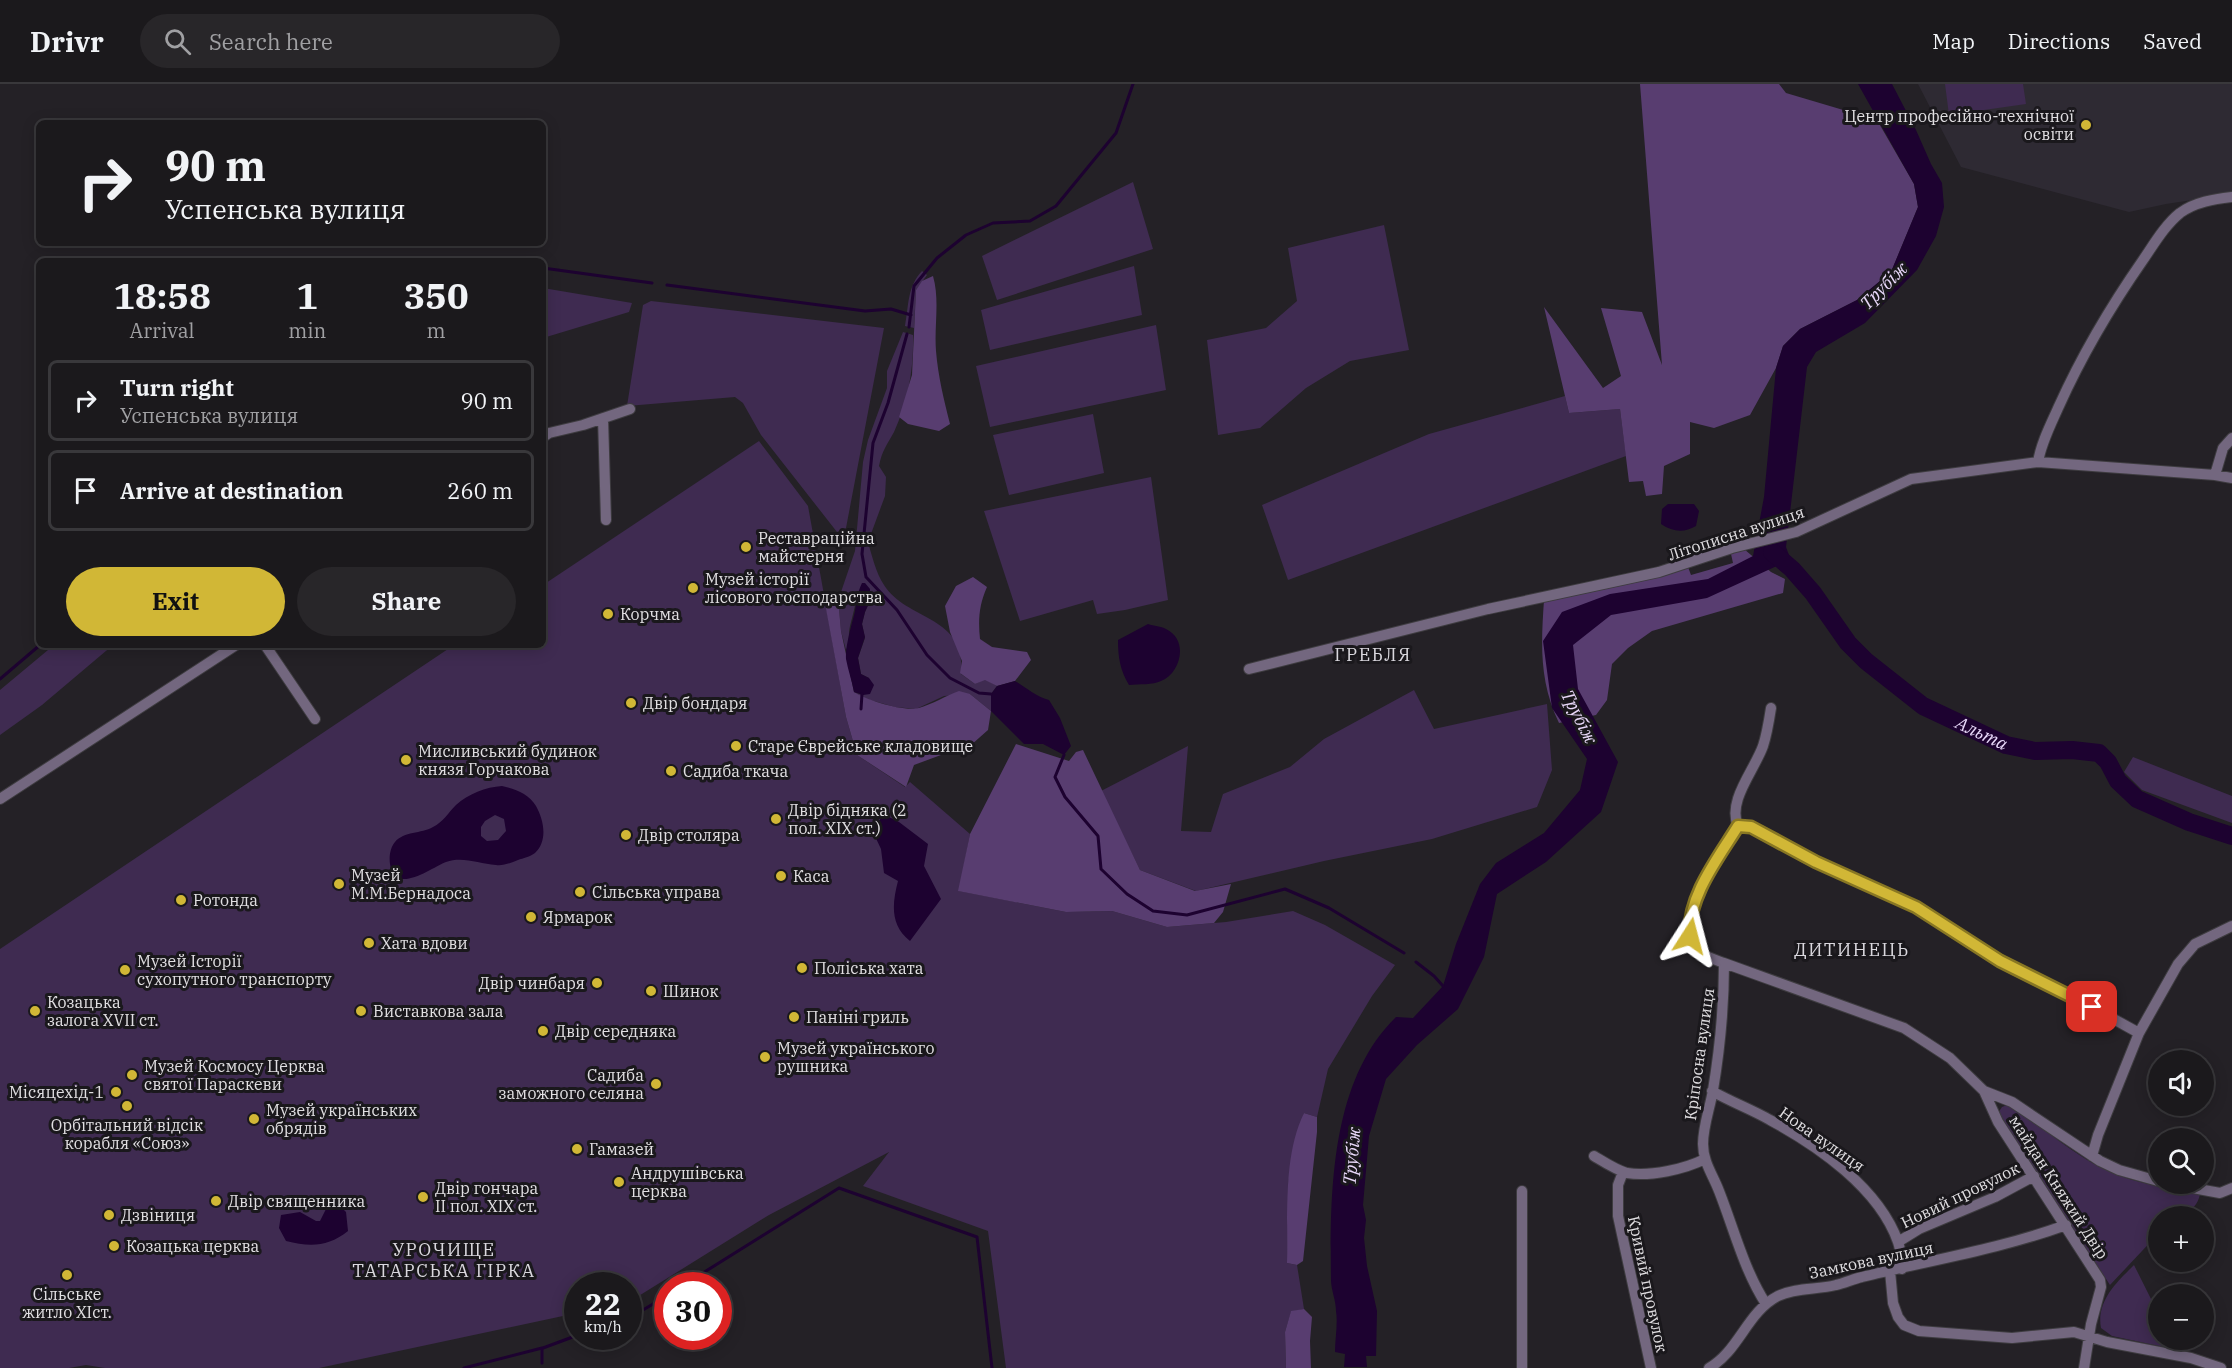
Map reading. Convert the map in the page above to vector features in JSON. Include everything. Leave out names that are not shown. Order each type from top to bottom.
[{"type":"street","points":[[2038,462],[2042,446],[2078,367],[2119,295],[2156,241],[2177,216],[2190,207],[2198,203],[2232,197]]},
{"type":"street","points":[[546,435],[630,409]]},
{"type":"street","points":[[603,418],[606,520]]},
{"type":"street","points":[[2215,475],[2223,448],[2232,438]]},
{"type":"street","name":"Літописна вулиця","points":[[1249,669],[1488,609],[1659,573],[1752,542],[1796,532],[1911,479],[2038,462],[2232,478]]},
{"type":"street","points":[[0,799],[231,648]]},
{"type":"street","points":[[267,648],[315,719]]},
{"type":"street","points":[[1771,708],[1764,745],[1741,791],[1735,810],[1738,826],[1700,892],[1692,913],[1689,930],[1692,942],[1698,951],[1724,963],[1904,1028],[1950,1058],[1984,1091],[2012,1102],[2092,1156],[2119,1170],[2148,1178]]},
{"type":"street","points":[[1738,826],[1751,827],[1816,862],[1916,907],[2011,968],[2092,1007],[2139,1033]]},
{"type":"street","points":[[2092,1156],[2098,1135],[2139,1033],[2187,951],[2194,944],[2227,928]]},
{"type":"street","name":"Кріпосна вулиця","points":[[1724,963],[1721,1027],[1704,1133],[1705,1159],[1750,1277],[1766,1305]]},
{"type":"street","name":"Нова вулиця","points":[[1712,1091],[1784,1128],[1865,1189],[1884,1214],[1898,1242],[1902,1269]]},
{"type":"street","name":"майдан Княжий Двір","points":[[1984,1091],[1994,1114],[2099,1276],[2101,1284],[2084,1368]]},
{"type":"street","points":[[1594,1156],[1623,1172],[1637,1174],[1676,1170],[1705,1159]]},
{"type":"street","name":"Кривий провулок","points":[[1623,1172],[1618,1185],[1618,1216],[1651,1368]]},
{"type":"street","name":"Новий провулок","points":[[1898,1242],[1931,1224],[1995,1197],[2034,1176]]},
{"type":"street","points":[[2214,1192],[2220,1193],[2232,1188]]},
{"type":"street","points":[[1522,1191],[1521,1368],[1531,1368]]},
{"type":"street","name":"Замкова вулиця","points":[[1709,1368],[1729,1352],[1766,1305],[1790,1291],[1835,1286],[1862,1276],[1992,1248],[2066,1225]]},
{"type":"street","points":[[1890,1271],[1896,1312],[1902,1323],[1914,1330],[2001,1338],[2030,1337],[2069,1331],[2107,1342],[2192,1358],[2222,1368]]},
{"type":"shaded area","points":[[1640,84],[1779,84],[1786,93],[1877,120],[1914,184],[1918,207],[1891,272],[1857,300],[1800,329],[1783,346],[1776,368],[1750,415],[1714,428],[1690,422],[1690,454],[1664,466],[1662,494],[1646,496],[1643,481],[1629,482],[1620,409],[1569,413],[1544,307],[1603,388],[1621,376],[1601,308],[1642,312],[1662,365]]},
{"type":"shaded area","name":"Центр професійно-технічної освіти","points":[[1918,84],[2232,84],[2232,194],[2129,212],[1961,167]]},
{"type":"shaded area","points":[[1945,84],[2023,84],[2026,104],[1949,115]]},
{"type":"shaded area","points":[[1133,182],[1153,249],[997,300],[982,256]]},
{"type":"shaded area","points":[[1384,225],[1409,350],[1350,361],[1306,388],[1260,428],[1218,435],[1207,340],[1266,328],[1297,301],[1288,248]]},
{"type":"shaded area","points":[[1134,266],[1142,315],[990,350],[981,310]]},
{"type":"shaded area","points":[[922,271],[927,275],[916,290],[914,328],[905,326],[911,290]]},
{"type":"shaded area","points":[[933,276],[936,294],[937,360],[950,424],[939,431],[908,424],[899,417],[912,375],[916,290],[922,281]]},
{"type":"shaded area","points":[[546,289],[632,303],[629,312],[546,337]]},
{"type":"shaded area","points":[[651,301],[884,328],[846,528],[837,532],[761,435],[743,403],[735,397],[627,406],[643,305]]},
{"type":"shaded area","points":[[1156,325],[1166,390],[990,427],[976,366]]},
{"type":"shaded area","points":[[903,332],[913,335],[909,385],[899,421],[880,460],[879,466],[886,477],[885,496],[868,542],[879,575],[894,597],[934,621],[955,640],[960,655],[961,674],[975,684],[985,679],[997,686],[991,694],[991,711],[970,694],[944,696],[916,709],[895,707],[863,698],[854,692],[863,695],[869,678],[861,674],[858,658],[865,638],[862,624],[870,601],[858,591],[846,650],[839,609],[841,592],[855,551],[863,462],[868,440],[887,388],[887,371]]},
{"type":"shaded area","points":[[1565,396],[1569,413],[1620,409],[1626,456],[1288,580],[1262,505],[1429,434]]},
{"type":"shaded area","points":[[1093,414],[1104,473],[1009,495],[993,435]]},
{"type":"shaded area","points":[[759,441],[808,506],[846,717],[857,755],[905,787],[910,782],[970,834],[959,891],[1066,912],[1112,911],[1167,927],[1226,922],[1293,911],[1325,925],[1395,965],[1372,996],[1328,1069],[1317,1117],[1304,1113],[1288,1183],[1287,1263],[1297,1265],[1304,1309],[1291,1312],[1285,1332],[1286,1368],[1006,1368],[988,1231],[863,1186],[889,1152],[769,1215],[677,1272],[654,1272],[654,1286],[642,1294],[642,1272],[564,1272],[564,1316],[319,1368],[105,1368],[86,1365],[69,1368],[0,1368],[0,949],[450,648],[546,648],[546,583]]},
{"type":"shaded area","points":[[1151,477],[1168,600],[1097,614],[1093,600],[1020,621],[984,511]]},
{"type":"shaded area","points":[[1744,549],[1771,572],[1785,579],[1783,593],[1652,631],[1628,648],[1612,664],[1607,700],[1596,715],[1559,723],[1548,693],[1543,663],[1544,600],[1688,567],[1691,575],[1733,563],[1731,554]]},
{"type":"shaded area","points":[[973,577],[987,587],[980,613],[980,639],[992,647],[1027,652],[1031,660],[1015,681],[997,686],[985,680],[975,684],[960,673],[962,661],[950,632],[945,606],[956,586]]},
{"type":"shaded area","points":[[824,598],[839,609],[841,631],[854,692],[885,704],[912,709],[959,691],[970,694],[991,711],[988,730],[962,753],[941,755],[914,765],[906,787],[857,755],[846,717]]},
{"type":"shaded area","points":[[50,648],[109,648],[42,705],[0,735],[0,690]]},
{"type":"shaded area","points":[[1414,690],[1434,729],[1547,704],[1552,770],[1537,807],[1432,839],[1196,891],[1140,870],[1101,791],[1188,746],[1181,831],[1211,832],[1223,794],[1290,767],[1324,739]]},
{"type":"shaded area","points":[[1016,744],[1069,761],[1076,752],[1083,750],[1140,870],[1195,891],[1231,884],[1223,912],[1214,923],[1167,927],[1112,911],[1066,912],[958,891],[970,834]]},
{"type":"shaded area","points":[[2133,757],[2232,796],[2232,823],[2142,790],[2124,772]]},
{"type":"shaded area","points":[[2007,1105],[2014,1108],[2097,1166],[2132,1180],[2148,1183],[2148,1194],[2200,1194],[2198,1201],[2194,1206],[2148,1206],[2148,1245],[2110,1285],[1998,1113],[2002,1107]]},
{"type":"shaded area","points":[[1304,1113],[1317,1117],[1317,1132],[1303,1261],[1297,1265],[1287,1263],[1287,1206],[1293,1148]]},
{"type":"shaded area","points":[[2134,1265],[2148,1293],[2148,1344],[2112,1336],[2101,1328],[2102,1309],[2115,1285]]},
{"type":"shaded area","points":[[1304,1309],[1312,1317],[1311,1368],[1286,1368],[1285,1332],[1291,1311]]},
{"type":"water","name":"Трубіж","points":[[1858,84],[1892,84],[1916,130],[1942,183],[1944,207],[1936,236],[1917,270],[1865,323],[1816,352],[1807,367],[1786,547],[1793,566],[1788,569],[1779,565],[1707,598],[1611,615],[1573,645],[1578,689],[1618,762],[1601,812],[1546,862],[1497,894],[1484,957],[1458,1009],[1417,1045],[1386,1079],[1369,1136],[1363,1205],[1366,1220],[1364,1238],[1367,1266],[1377,1311],[1376,1356],[1366,1356],[1367,1367],[1344,1367],[1345,1354],[1335,1352],[1337,1321],[1331,1280],[1331,1212],[1338,1140],[1346,1106],[1358,1073],[1374,1043],[1396,1017],[1413,1018],[1443,986],[1456,944],[1480,884],[1496,863],[1544,833],[1580,790],[1587,759],[1552,708],[1543,641],[1562,612],[1610,594],[1708,579],[1753,556],[1764,497],[1776,368],[1783,346],[1800,329],[1857,300],[1891,272],[1918,207],[1914,184]]},
{"type":"water","points":[[1668,504],[1694,504],[1699,511],[1696,526],[1678,531],[1661,524],[1662,509]]},
{"type":"water","points":[[862,583],[870,589],[870,601],[862,624],[865,637],[858,658],[861,674],[869,678],[874,685],[870,694],[863,695],[854,692],[846,659]]},
{"type":"water","points":[[1148,624],[1164,628],[1173,634],[1178,641],[1180,656],[1173,671],[1161,681],[1129,685],[1120,663],[1118,640]]},
{"type":"water","points":[[1015,681],[1036,695],[1049,700],[1060,718],[1071,746],[1064,755],[1043,744],[1024,744],[991,711],[991,694],[997,686]]},
{"type":"water","points":[[502,786],[521,793],[530,798],[536,806],[541,818],[543,837],[535,853],[501,865],[452,860],[423,874],[406,879],[398,878],[393,873],[390,853],[393,844],[399,838],[433,827],[466,798]],"holes":[[[495,815],[504,819],[506,831],[498,840],[487,841],[481,836],[481,827],[485,821]]]},
{"type":"water","points":[[889,817],[928,844],[924,866],[941,899],[910,941],[903,935],[894,914],[898,881],[884,873],[881,849],[872,830],[881,818]]},
{"type":"water","points":[[335,1201],[346,1212],[348,1231],[326,1243],[311,1245],[286,1241],[279,1228],[281,1215],[300,1212],[320,1221],[328,1205]]},
{"type":"waterway","points":[[909,327],[914,286],[937,258],[966,235],[993,223],[1030,221],[1056,206],[1116,133],[1133,84]]},
{"type":"waterway","points":[[546,268],[652,283]]},
{"type":"waterway","points":[[667,285],[865,311],[891,309],[911,315]]},
{"type":"waterway","points":[[907,334],[888,403],[873,443],[862,554],[866,577],[897,610],[927,655],[950,678],[979,693],[991,694]]},
{"type":"waterway","name":"Альта","points":[[1772,552],[1792,569],[1813,593],[1848,643],[1866,661],[1923,706],[2006,745],[2035,751],[2072,750],[2099,753],[2108,762],[2118,781],[2137,799],[2189,822],[2232,836]]},
{"type":"waterway","points":[[0,679],[36,648]]},
{"type":"waterway","points":[[861,709],[862,694]]},
{"type":"waterway","points":[[1064,755],[1055,777],[1065,797],[1098,836],[1101,869],[1127,894],[1153,911],[1187,915],[1285,889],[1329,908],[1404,953]]},
{"type":"waterway","points":[[1416,962],[1443,986]]},
{"type":"waterway","points":[[704,1272],[839,1188],[977,1237],[992,1368]]},
{"type":"waterway","points":[[642,1311],[654,1303]]},
{"type":"waterway","points":[[543,1348],[564,1340]]},
{"type":"waterway","points":[[464,1368],[542,1348],[542,1363]]},
{"type":"place","name":"Центр професійно-технічної освіти","points":[[2086,125]]},
{"type":"place","name":"Реставраційна майстерня","points":[[746,547]]},
{"type":"place","name":"Музей історії лісового господарства","points":[[693,588]]},
{"type":"place","name":"Корчма","points":[[608,614]]},
{"type":"place","name":"Двір бондаря","points":[[631,703]]},
{"type":"place","name":"Старе Єврейське кладовище","points":[[736,746]]},
{"type":"place","name":"Мисливський будинок князя Горчакова","points":[[406,760]]},
{"type":"place","name":"Садиба ткача","points":[[671,771]]},
{"type":"place","name":"Двір бідняка (2 пол. XIX ст.)","points":[[776,819]]},
{"type":"place","name":"Двір столяра","points":[[626,835]]},
{"type":"place","name":"Каса","points":[[781,876]]},
{"type":"place","name":"Музей М.М.Бернадоса","points":[[339,884]]},
{"type":"place","name":"Сільська управа","points":[[580,892]]},
{"type":"place","name":"Ротонда","points":[[181,900]]},
{"type":"place","name":"Ярмарок","points":[[531,917]]},
{"type":"place","name":"Хата вдови","points":[[369,943]]},
{"type":"place","name":"Поліська хата","points":[[802,968]]},
{"type":"place","name":"Музей Історії сухопутного транспорту","points":[[125,970]]},
{"type":"place","name":"Двір чинбаря","points":[[597,983]]},
{"type":"place","name":"Шинок","points":[[651,991]]},
{"type":"place","name":"Козацька залога XVII ст.","points":[[35,1011]]},
{"type":"place","name":"Виставкова зала","points":[[361,1011]]},
{"type":"place","name":"Паніні гриль","points":[[794,1017]]},
{"type":"place","name":"Двір середняка","points":[[543,1031]]},
{"type":"place","name":"Музей українського рушника","points":[[765,1057]]},
{"type":"place","name":"Музей Космосу Церква святої Параскеви","points":[[132,1075]]},
{"type":"place","name":"Садиба заможного селяна","points":[[656,1084]]},
{"type":"place","name":"Місяцехід-1","points":[[116,1092]]},
{"type":"place","name":"Орбітальний відсік корабля «Союз»","points":[[127,1106]]},
{"type":"place","name":"Музей українських обрядів","points":[[254,1119]]},
{"type":"place","name":"Гамазей","points":[[577,1149]]},
{"type":"place","name":"Андрушівська церква","points":[[619,1182]]},
{"type":"place","name":"Двір гончара II пол. XIX ст.","points":[[423,1197]]},
{"type":"place","name":"Двір священника","points":[[216,1201]]},
{"type":"place","name":"Дзвіниця","points":[[109,1215]]},
{"type":"place","name":"Козацька церква","points":[[114,1246]]},
{"type":"place","name":"Сільське житло ХІст.","points":[[67,1275]]},
{"type":"district","name":"ГРЕБЛЯ","points":[[1373,655]]},
{"type":"district","name":"ДИТИНЕЦЬ","points":[[1852,950]]},
{"type":"district","name":"УРОЧИЩЕ ТАТАРСЬКА ГІРКА","points":[[444,1260]]},
{"type":"route","points":[[1690,936],[1690,922],[1700,892],[1738,826],[1746,826],[1795,852],[1916,907],[2000,961],[2092,1007]]}]
